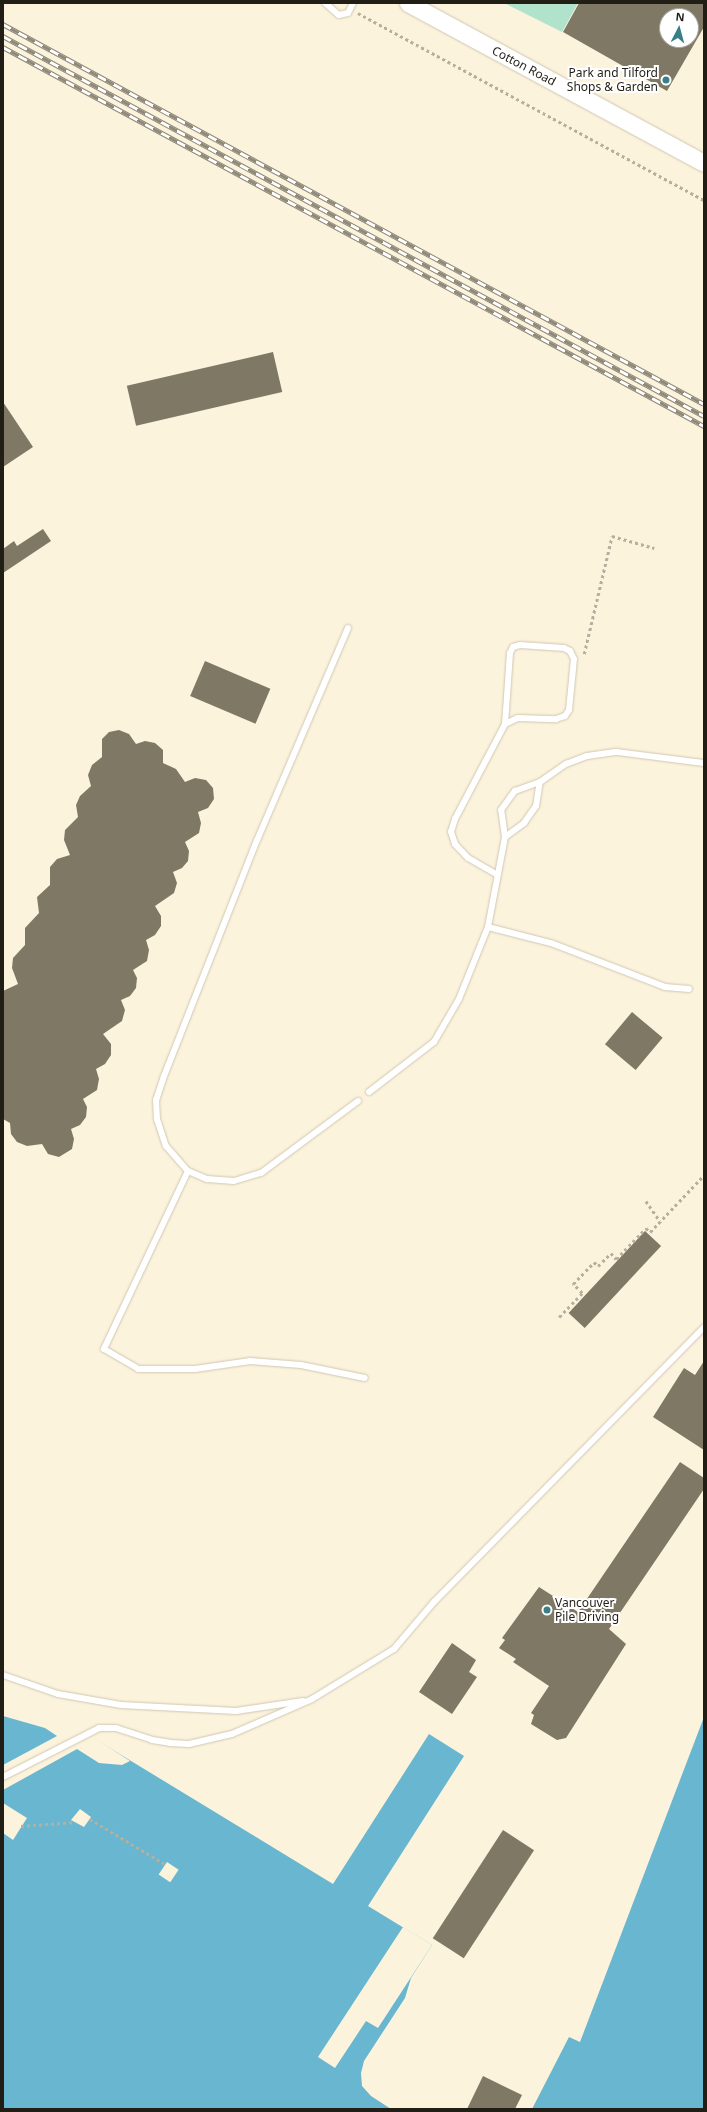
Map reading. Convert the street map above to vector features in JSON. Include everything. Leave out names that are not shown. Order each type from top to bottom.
[{"type":"main road","name":"Cotton Road","points":[[408,3],[704,163]]},
{"type":"lane","points":[[325,3],[338,15],[348,13],[353,3]]},
{"type":"lane","points":[[348,628],[257,840],[156,1100],[157,1119],[166,1146],[188,1171],[207,1179],[234,1181],[261,1173],[358,1101]]},
{"type":"lane","points":[[496,874],[468,858],[455,844],[452,832],[455,819],[505,724],[510,653],[513,647],[520,645],[564,648],[570,651],[574,659],[569,710],[565,716],[556,719],[518,718],[505,724]]},
{"type":"lane","points":[[369,1092],[434,1042],[459,999],[488,927],[496,874],[505,837],[501,810],[515,790],[540,782],[566,764],[587,756],[617,752],[704,763]]},
{"type":"lane","points":[[505,837],[524,822],[536,806],[540,782]]},
{"type":"lane","points":[[488,927],[551,943],[665,986],[689,989]]},
{"type":"lane","points":[[188,1171],[104,1349],[138,1369],[195,1369],[250,1361],[301,1365],[365,1378]]},
{"type":"lane","points":[[3,1777],[99,1728],[116,1728],[152,1740],[189,1744],[232,1734],[312,1699],[394,1649],[434,1602],[704,1327]]},
{"type":"lane","points":[[3,1674],[58,1694],[120,1705],[236,1711],[312,1699]]},
{"type":"path","points":[[367,18],[704,200]]},
{"type":"path","points":[[584,656],[612,536],[654,548]]},
{"type":"path","points":[[559,1317],[582,1293],[573,1284],[594,1262],[598,1266],[611,1253],[616,1259],[646,1228],[650,1232],[704,1175]]},
{"type":"path","points":[[646,1200],[660,1221]]},
{"type":"path","points":[[90,1819],[165,1864]]},
{"type":"path","points":[[21,1826],[74,1822]]},
{"type":"green space","points":[[504,3],[578,3],[562,32]]},
{"type":"water","points":[[3,1696],[95,1739],[333,1884],[429,1734],[464,1756],[368,1906],[432,1945],[411,1978],[405,1998],[364,2061],[361,2073],[362,2086],[371,2096],[391,2109],[3,2109]]},
{"type":"water","points":[[704,1717],[704,2109],[532,2109],[569,2037],[580,2042]]},
{"type":"pier","points":[[3,1694],[83,1720],[98,1738],[96,1739],[130,1761],[122,1765],[99,1763],[77,1749],[3,1790],[3,1765],[57,1736],[45,1728],[3,1716]]},
{"type":"pier","points":[[3,1803],[27,1818],[13,1840],[3,1833]]},
{"type":"pier","points":[[80,1809],[91,1817],[84,1827],[71,1820]]},
{"type":"pier","points":[[167,1862],[179,1870],[170,1882],[159,1874]]},
{"type":"pier","points":[[403,1927],[432,1945],[378,2028],[366,2021],[335,2068],[318,2057]]},
{"type":"building","points":[[579,3],[704,3],[704,27],[699,36],[699,8],[659,8],[659,48],[692,48],[667,91],[563,32]]},
{"type":"building","points":[[273,352],[282,392],[136,426],[127,386]]},
{"type":"building","points":[[3,402],[33,447],[3,467]]},
{"type":"building","points":[[43,529],[51,541],[3,573],[3,549],[14,541],[17,546]]},
{"type":"building","points":[[205,661],[270,689],[256,724],[190,696]]},
{"type":"building","points":[[119,730],[129,734],[136,744],[145,741],[155,743],[163,750],[163,763],[176,769],[185,782],[195,778],[206,780],[213,788],[214,799],[208,808],[198,812],[201,823],[199,833],[185,842],[189,851],[188,861],[182,868],[173,872],[177,883],[174,893],[155,906],[161,916],[161,926],[155,935],[146,940],[149,950],[147,961],[133,970],[137,978],[136,988],[130,996],[121,1000],[125,1010],[122,1021],[103,1034],[111,1044],[111,1055],[105,1064],[96,1069],[99,1079],[97,1090],[83,1099],[87,1107],[86,1117],[80,1125],[71,1129],[74,1139],[72,1149],[59,1157],[48,1154],[42,1144],[27,1146],[17,1142],[11,1134],[10,1123],[3,1119],[3,991],[18,984],[12,968],[13,958],[25,945],[25,928],[39,913],[37,897],[50,885],[50,867],[57,859],[70,855],[64,840],[65,830],[78,817],[76,805],[80,796],[91,786],[88,775],[92,765],[102,757],[102,739],[109,732]]},
{"type":"building","points":[[632,1012],[663,1038],[636,1070],[605,1044]]},
{"type":"building","points":[[645,1231],[661,1246],[585,1328],[569,1313]]},
{"type":"building","points":[[704,1361],[704,1450],[653,1417],[684,1368],[695,1375]]},
{"type":"building","points":[[680,1462],[704,1478],[704,1489],[609,1629],[626,1644],[566,1738],[557,1740],[531,1724],[534,1715],[531,1713],[549,1686],[513,1662],[516,1659],[499,1648],[505,1640],[502,1638],[539,1587],[578,1612]]},
{"type":"building","points":[[452,1643],[476,1660],[469,1672],[477,1677],[452,1714],[419,1692]]},
{"type":"building","points":[[503,1830],[534,1850],[464,1958],[433,1938]]},
{"type":"building","points":[[483,2076],[522,2095],[515,2109],[467,2109]]},
{"type":"railway","points":[[3,24],[704,404]]},
{"type":"railway","points":[[3,36],[704,416]]},
{"type":"railway","points":[[3,47],[704,426]]},
{"type":"place","name":"Park and Tilford Shops & Garden","points":[[666,80]]},
{"type":"place","name":"Vancouver Pile Driving","points":[[547,1610]]}]
